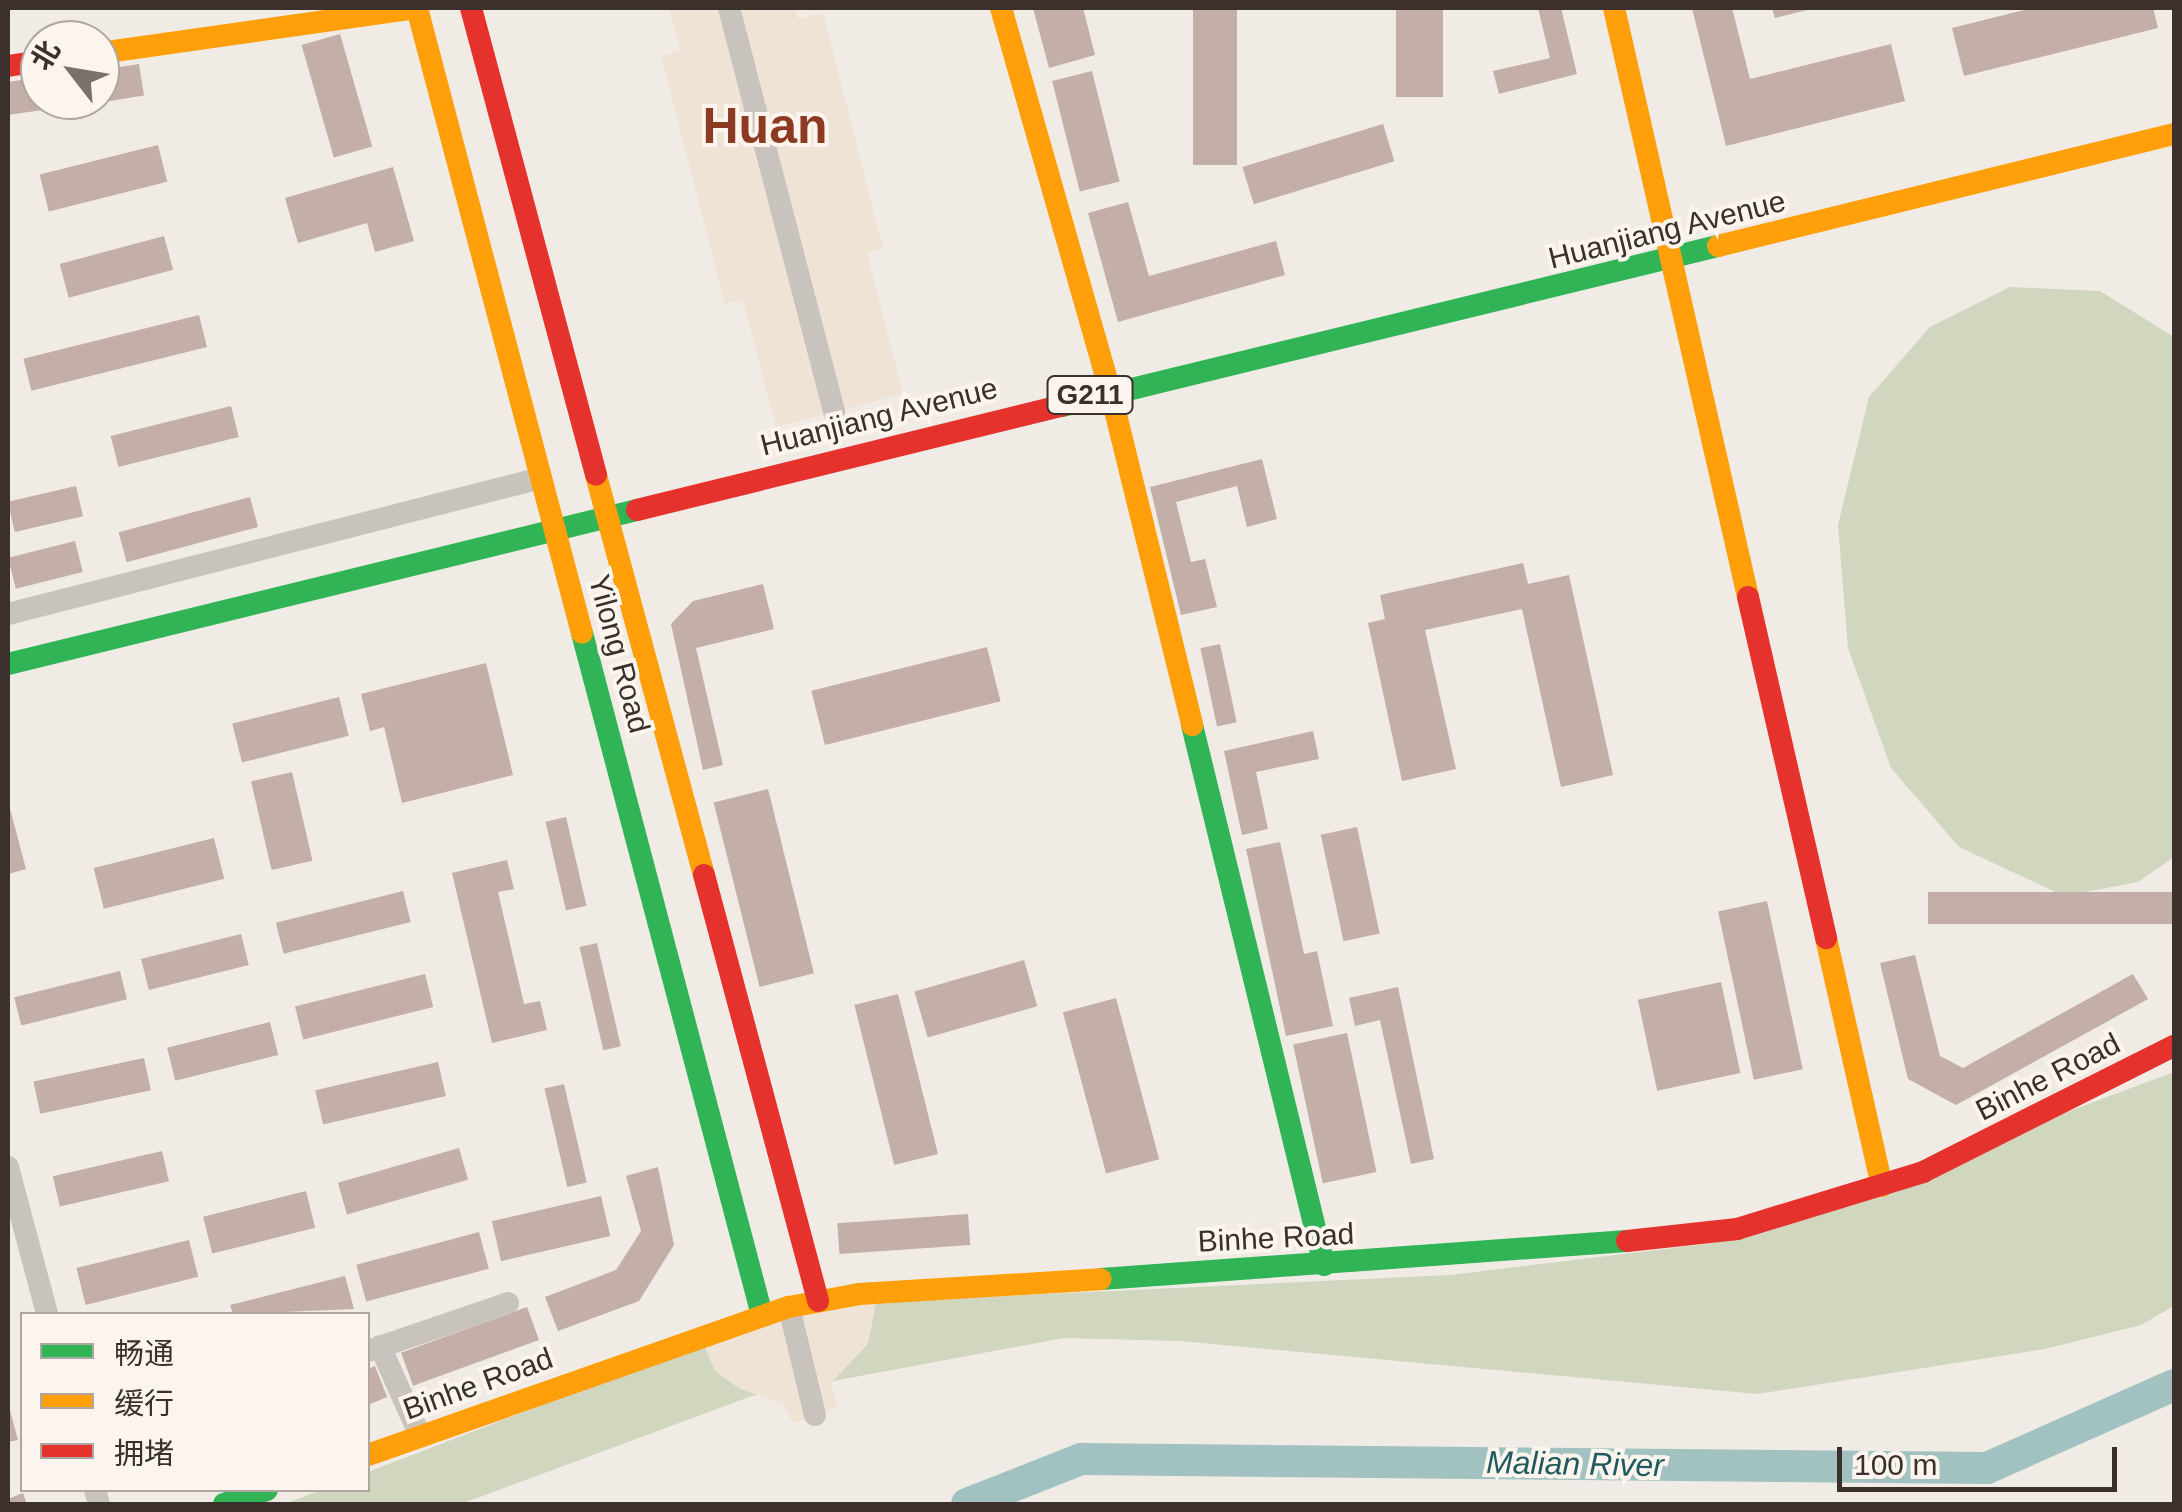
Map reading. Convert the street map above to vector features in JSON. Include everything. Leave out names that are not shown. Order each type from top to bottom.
[{"type":"main road","points":[[120,49],[416,8]]},
{"type":"main road","name":"Yilong Road","points":[[416,8],[762,1316]]},
{"type":"main road","name":"Yilong Road","points":[[471,8],[818,1302]]},
{"type":"main road","points":[[1001,8],[1113,401],[1324,1265]]},
{"type":"main road","points":[[1614,8],[1671,279],[1882,1186]]},
{"type":"main road","name":"Huanjiang Avenue","points":[[8,688],[558,539],[1113,401],[1671,279],[2174,134]]},
{"type":"main road","name":"Huanjiang Avenue","points":[[1808,250],[2174,157]]},
{"type":"main road","name":"Huanjiang Avenue","points":[[1113,401],[1596,302]]},
{"type":"main road","name":"Huanjiang Avenue","points":[[8,664],[149,628],[558,539]]},
{"type":"main road","name":"Binhe Road","points":[[370,1454],[762,1316],[818,1302],[1324,1265],[1737,1229],[1882,1186],[2017,1128],[2174,1046]]},
{"type":"main road","points":[[224,1504],[261,1492]]},
{"type":"street","points":[[728,8],[834,412]]},
{"type":"street","points":[[8,614],[541,478]]},
{"type":"street","points":[[138,581],[149,628]]},
{"type":"street","points":[[8,1168],[47,1312]]},
{"type":"street","points":[[420,1436],[374,1348],[508,1303]]},
{"type":"street","points":[[789,1307],[815,1416]]},
{"type":"green space","points":[[2010,287],[2100,291],[2174,337],[2174,857],[2138,882],[2064,896],[1959,847],[1891,768],[1848,648],[1838,525],[1869,397],[1930,327]]},
{"type":"green space","points":[[2174,1072],[2174,1306],[2141,1325],[2045,1349],[1758,1394],[1180,1341],[1064,1338],[752,1396],[461,1504],[284,1504],[317,1492],[370,1492],[370,1471],[692,1347],[858,1303],[1450,1275],[1715,1243]]},
{"type":"shaded area","points":[[669,8],[794,8],[798,19],[823,13],[883,248],[867,253],[903,394],[776,427],[743,300],[725,304],[661,56],[680,51]]},
{"type":"shaded area","points":[[878,1293],[868,1344],[831,1383],[837,1408],[793,1423],[783,1404],[740,1389],[715,1371],[700,1336]]},
{"type":"building","points":[[1033,8],[1083,8],[1095,55],[1049,68]]},
{"type":"building","points":[[1193,8],[1237,8],[1237,165],[1193,165]]},
{"type":"building","points":[[1396,8],[1443,8],[1443,97],[1396,97]]},
{"type":"building","points":[[1538,8],[1561,8],[1577,74],[1499,94],[1493,71],[1550,58]]},
{"type":"building","points":[[1692,8],[1732,8],[1750,79],[1891,44],[1905,101],[1726,146]]},
{"type":"building","points":[[1772,8],[1810,8],[1811,9],[1775,18]]},
{"type":"building","points":[[2032,8],[2153,8],[2158,28],[1964,76],[1952,28]]},
{"type":"building","points":[[340,34],[372,146],[334,157],[302,45]]},
{"type":"building","points":[[139,64],[144,96],[120,99],[120,67]]},
{"type":"building","points":[[1092,71],[1120,182],[1080,192],[1052,81]]},
{"type":"building","points":[[20,80],[20,113],[8,115],[8,82]]},
{"type":"building","points":[[1383,124],[1394,161],[1254,204],[1242,167]]},
{"type":"building","points":[[158,145],[167,182],[49,211],[40,175]]},
{"type":"building","points":[[393,167],[414,241],[375,252],[367,223],[298,243],[285,198]]},
{"type":"building","points":[[1128,202],[1149,276],[1276,241],[1285,275],[1118,322],[1088,213]]},
{"type":"building","points":[[164,236],[173,270],[69,298],[60,264]]},
{"type":"building","points":[[199,315],[207,347],[31,391],[23,359]]},
{"type":"building","points":[[231,406],[239,437],[118,467],[111,436]]},
{"type":"building","points":[[1262,459],[1277,519],[1247,527],[1237,486],[1176,502],[1191,562],[1205,559],[1217,607],[1181,615],[1150,487]]},
{"type":"building","points":[[76,486],[83,516],[15,532],[8,502]]},
{"type":"building","points":[[250,497],[258,527],[127,562],[119,532]]},
{"type":"building","points":[[75,541],[83,572],[16,589],[8,558]]},
{"type":"building","points":[[1523,563],[1528,584],[1569,575],[1613,775],[1561,787],[1522,609],[1425,630],[1456,769],[1402,781],[1368,623],[1385,619],[1380,595]]},
{"type":"building","points":[[763,584],[774,629],[696,648],[723,765],[703,770],[671,624],[693,601]]},
{"type":"building","points":[[1220,644],[1237,722],[1217,726],[1200,648]]},
{"type":"building","points":[[987,647],[1001,701],[825,745],[811,691]]},
{"type":"building","points":[[486,663],[513,775],[402,803],[384,727],[370,731],[361,694]]},
{"type":"building","points":[[339,697],[349,736],[242,762],[232,724]]},
{"type":"building","points":[[1313,731],[1319,759],[1256,772],[1268,829],[1242,835],[1224,751]]},
{"type":"building","points":[[292,772],[312,861],[272,870],[251,781]]},
{"type":"building","points":[[768,789],[814,973],[760,987],[714,803]]},
{"type":"building","points":[[8,801],[26,869],[8,874]]},
{"type":"building","points":[[566,817],[586,906],[566,910],[546,822]]},
{"type":"building","points":[[1357,827],[1380,934],[1343,941],[1321,835]]},
{"type":"building","points":[[214,838],[224,879],[104,909],[94,868]]},
{"type":"building","points":[[1280,842],[1304,954],[1317,951],[1333,1026],[1286,1036],[1246,849]]},
{"type":"building","points":[[507,860],[514,889],[498,892],[524,1004],[540,1001],[547,1030],[492,1043],[452,873]]},
{"type":"building","points":[[403,891],[411,922],[284,954],[276,923]]},
{"type":"building","points":[[1928,892],[2174,892],[2174,924],[1928,924]]},
{"type":"building","points":[[1767,901],[1803,1069],[1754,1080],[1718,911]]},
{"type":"building","points":[[241,934],[249,965],[149,990],[141,959]]},
{"type":"building","points":[[597,943],[621,1046],[603,1050],[579,947]]},
{"type":"building","points":[[1915,955],[1940,1056],[1963,1068],[2133,974],[2148,999],[1956,1105],[1908,1079],[1880,963]]},
{"type":"building","points":[[1024,960],[1037,1006],[928,1038],[914,991]]},
{"type":"building","points":[[120,971],[127,999],[21,1026],[14,997]]},
{"type":"building","points":[[425,974],[433,1007],[303,1039],[295,1006]]},
{"type":"building","points":[[1721,982],[1740,1073],[1657,1091],[1638,1000]]},
{"type":"building","points":[[1398,987],[1434,1159],[1411,1164],[1380,1020],[1355,1026],[1349,998]]},
{"type":"building","points":[[898,994],[938,1154],[894,1165],[854,1005]]},
{"type":"building","points":[[1116,998],[1159,1159],[1106,1174],[1063,1012]]},
{"type":"building","points":[[270,1022],[278,1055],[175,1081],[167,1048]]},
{"type":"building","points":[[1347,1033],[1377,1172],[1323,1183],[1293,1044]]},
{"type":"building","points":[[144,1058],[151,1090],[40,1114],[33,1081]]},
{"type":"building","points":[[438,1062],[446,1096],[323,1124],[315,1090]]},
{"type":"building","points":[[564,1084],[587,1182],[567,1187],[545,1088]]},
{"type":"building","points":[[459,1148],[468,1180],[347,1214],[338,1183]]},
{"type":"building","points":[[162,1151],[169,1181],[60,1206],[53,1176]]},
{"type":"building","points":[[658,1167],[674,1245],[639,1301],[558,1331],[545,1297],[616,1270],[641,1231],[626,1176]]},
{"type":"building","points":[[306,1191],[315,1228],[212,1254],[203,1217]]},
{"type":"building","points":[[601,1196],[610,1236],[501,1261],[492,1221]]},
{"type":"building","points":[[968,1214],[970,1245],[839,1254],[837,1223]]},
{"type":"building","points":[[479,1232],[489,1269],[366,1302],[356,1265]]},
{"type":"building","points":[[189,1240],[198,1277],[86,1305],[76,1268]]},
{"type":"building","points":[[345,1276],[354,1309],[232,1312],[230,1305]]},
{"type":"building","points":[[527,1307],[539,1340],[413,1386],[401,1353]]},
{"type":"building","points":[[375,1366],[387,1397],[370,1404],[370,1368]]},
{"type":"building","points":[[8,1403],[18,1440],[8,1442]]},
{"type":"building","points":[[23,1493],[27,1504],[8,1504],[8,1499]]},
{"type":"waterway","name":"Malian River","points":[[967,1504],[1081,1459],[1987,1468],[2174,1385]]},
{"type":"traffic: fast","points":[[1062,406],[1718,246]]},
{"type":"traffic: fast","points":[[8,664],[637,510]]},
{"type":"traffic: fast","points":[[582,633],[762,1315]]},
{"type":"traffic: fast","points":[[1192,725],[1324,1265]]},
{"type":"traffic: fast","points":[[1101,1279],[1627,1241]]},
{"type":"traffic: fast","points":[[224,1504],[261,1492]]},
{"type":"traffic: slow","points":[[120,50],[416,8]]},
{"type":"traffic: slow","points":[[417,8],[582,633]]},
{"type":"traffic: slow","points":[[1001,8],[1110,390],[1192,725]]},
{"type":"traffic: slow","points":[[1614,8],[1748,597]]},
{"type":"traffic: slow","points":[[1718,246],[2174,134]]},
{"type":"traffic: slow","points":[[596,475],[704,875]]},
{"type":"traffic: slow","points":[[1826,938],[1882,1186]]},
{"type":"traffic: slow","points":[[370,1454],[789,1307],[859,1294],[1101,1279]]},
{"type":"traffic: jam","points":[[471,8],[596,475]]},
{"type":"traffic: jam","points":[[8,66],[20,64]]},
{"type":"traffic: jam","points":[[637,510],[1062,406]]},
{"type":"traffic: jam","points":[[1748,597],[1826,938]]},
{"type":"traffic: jam","points":[[704,875],[818,1301]]},
{"type":"traffic: jam","points":[[1627,1241],[1737,1229],[1923,1172],[2174,1046]]},
{"type":"district","name":"Huan","points":[[765,127]]}]
